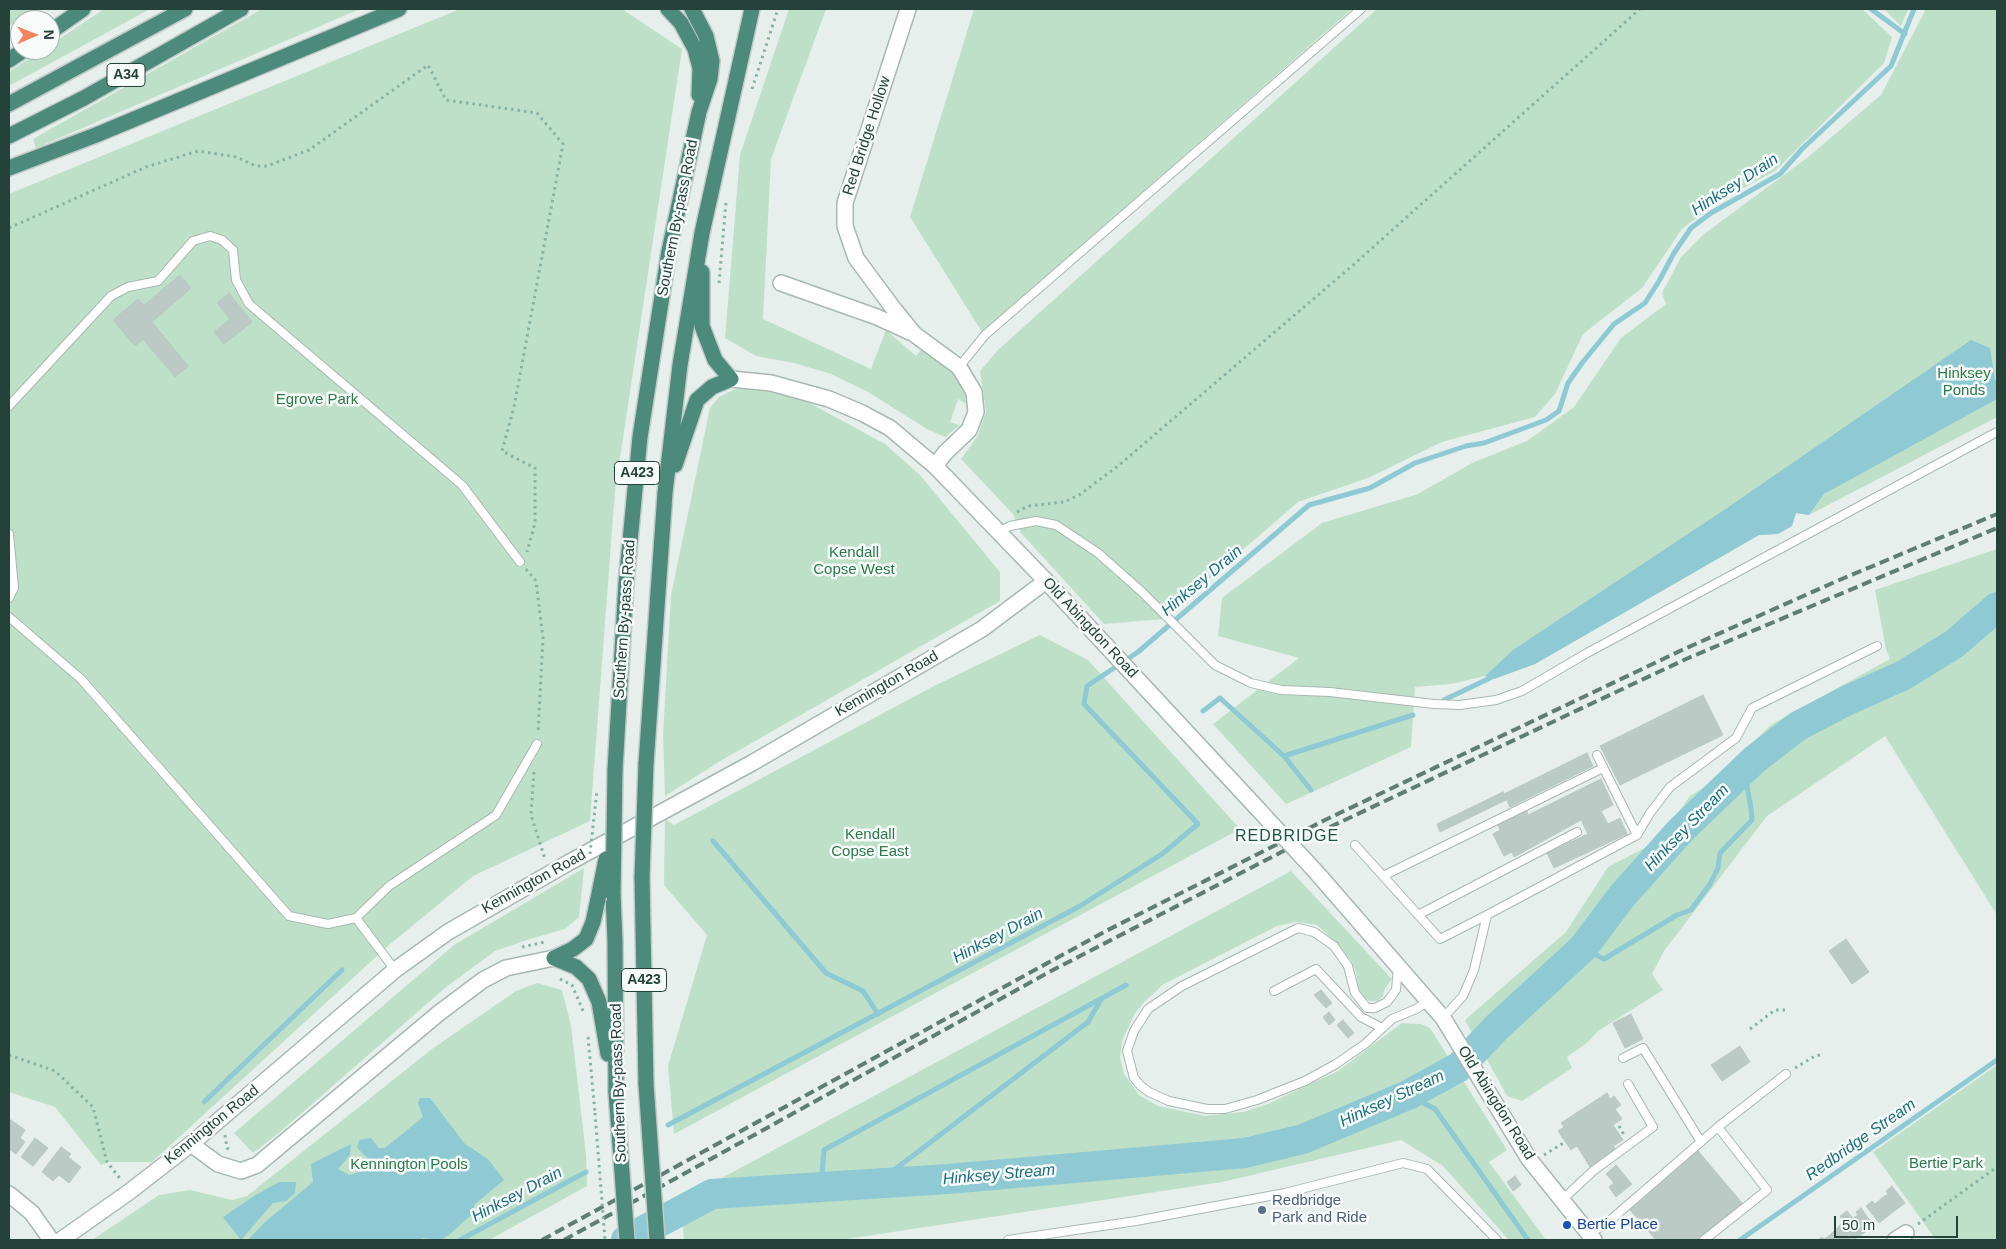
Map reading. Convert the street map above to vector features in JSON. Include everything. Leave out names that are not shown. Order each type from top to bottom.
[{"type":"highway","points":[[60,25],[83,9]]},
{"type":"highway","name":"A34","points":[[9,104],[185,9]]},
{"type":"highway","name":"A34","points":[[9,136],[84,98],[241,9]]},
{"type":"highway","points":[[9,168],[96,135],[399,9]]},
{"type":"highway","points":[[668,9],[681,23],[695,49],[700,68],[699,112]]},
{"type":"highway","name":"Southern By-pass Road","points":[[627,1240],[616,1092],[615,940],[606,897],[614,823],[615,770],[626,583],[640,437],[669,251],[699,112],[710,79],[712,62],[706,36],[692,9]]},
{"type":"highway","name":"Southern By-pass Road","points":[[657,1240],[646,1084],[642,877],[646,764],[665,493],[680,365],[702,233],[752,9]]},
{"type":"highway","points":[[665,493],[697,400],[712,387],[731,379],[715,360],[702,326],[702,233]]},
{"type":"highway","points":[[554,958],[573,949],[586,939],[606,897]]},
{"type":"highway","points":[[554,958],[576,967],[589,979],[599,1002],[616,1092]]},
{"type":"street","name":"Red Bridge Hollow","points":[[908,9],[845,203],[845,226],[856,258],[914,334]]},
{"type":"street","name":"Red Bridge Hollow","points":[[781,283],[877,317],[914,334],[959,367],[974,392],[976,412],[969,430],[945,452],[935,466]]},
{"type":"street","name":"Old Abingdon Road","points":[[731,379],[771,383],[829,399],[862,413],[890,428],[935,466],[1046,581],[1258,809],[1429,1000],[1447,1023],[1529,1159],[1591,1237]]},
{"type":"street","name":"Kennington Road","points":[[61,1240],[130,1192],[191,1144],[394,970],[448,932],[549,874],[752,763],[982,629],[1046,581]]},
{"type":"street","points":[[191,1144],[218,1164],[240,1171],[257,1165],[483,980],[506,968],[554,958]]},
{"type":"street","points":[[9,1194],[32,1213],[51,1240]]},
{"type":"lane","points":[[959,367],[986,335],[1362,9]]},
{"type":"lane","points":[[9,406],[110,296],[128,287],[158,281],[193,241],[210,236],[222,240],[233,250],[236,280],[249,304],[462,485],[522,564]]},
{"type":"lane","points":[[996,530],[1036,521],[1056,525],[1098,553],[1142,592],[1215,665],[1251,683],[1281,690],[1330,692],[1434,704],[1460,705],[1496,700],[1522,691],[1596,648],[1997,432]]},
{"type":"lane","points":[[9,534],[14,588],[9,598]]},
{"type":"lane","points":[[9,617],[80,679],[289,916],[328,924],[356,918],[389,886],[496,815],[537,744]]},
{"type":"lane","points":[[1355,845],[1440,939],[1636,835],[1650,812],[1670,787],[1736,738],[1752,708],[1876,646]]},
{"type":"lane","points":[[1596,755],[1636,835]]},
{"type":"lane","points":[[1383,876],[1603,768]]},
{"type":"lane","points":[[1418,914],[1578,832]]},
{"type":"lane","points":[[1447,1023],[1463,996],[1474,970],[1487,914]]},
{"type":"lane","points":[[356,918],[394,970]]},
{"type":"lane","points":[[1367,1008],[1355,993],[1348,966],[1334,946],[1314,932],[1298,928],[1182,986],[1148,1009],[1134,1031],[1127,1052],[1134,1078],[1141,1086],[1162,1098],[1190,1107],[1207,1109],[1225,1108],[1257,1100],[1305,1081],[1336,1064],[1365,1044],[1392,1020],[1429,1000]]},
{"type":"lane","points":[[1367,1008],[1375,1008],[1387,1002],[1396,990],[1396,964]]},
{"type":"lane","points":[[1274,991],[1316,969],[1361,1018],[1382,1028]]},
{"type":"lane","points":[[1361,1018],[1367,1008]]},
{"type":"lane","points":[[1623,1058],[1643,1048],[1701,1142]]},
{"type":"lane","points":[[1591,1237],[1718,1127],[1786,1074]]},
{"type":"lane","points":[[1562,1200],[1593,1171],[1653,1127],[1628,1084]]},
{"type":"lane","points":[[1704,1240],[1767,1190],[1718,1127]]},
{"type":"lane","points":[[1008,1240],[1175,1215],[1285,1194],[1403,1163],[1427,1169],[1497,1240]]},
{"type":"path","points":[[750,94],[778,9]]},
{"type":"path","points":[[996,530],[1013,514],[1028,506],[1064,502],[1079,495],[1118,466],[1352,266],[1640,9]]},
{"type":"path","points":[[9,228],[146,167],[198,151],[236,157],[256,166],[267,166],[309,150],[428,65],[446,100],[537,113],[563,144],[514,408],[502,451],[535,468],[534,523],[522,564],[536,580],[543,638],[537,744]]},
{"type":"path","points":[[718,292],[727,198]]},
{"type":"path","points":[[534,771],[531,815],[549,874]]},
{"type":"path","points":[[590,857],[597,790]]},
{"type":"path","points":[[555,976],[572,985],[586,1017]]},
{"type":"path","points":[[1750,1030],[1775,1010],[1785,1010]]},
{"type":"path","points":[[588,1036],[605,1240]]},
{"type":"path","points":[[1786,1074],[1815,1056],[1824,1054]]},
{"type":"path","points":[[9,1055],[55,1071],[93,1107],[108,1162],[130,1192]]},
{"type":"path","points":[[1543,1156],[1565,1142]]},
{"type":"path","points":[[1900,1237],[1997,1167]]},
{"type":"green space","points":[[9,9],[36,9],[10,10],[9,26]]},
{"type":"green space","points":[[104,9],[150,9],[60,58],[60,38]]},
{"type":"green space","points":[[262,9],[360,9],[36,148],[33,139]]},
{"type":"green space","name":"Egrove Park","points":[[460,9],[622,9],[682,49],[615,491],[590,821],[473,876],[389,945],[152,1162],[108,1162],[101,1165],[55,1107],[9,1092],[9,194]]},
{"type":"green space","points":[[789,9],[826,9],[771,159],[763,319],[871,369],[886,330],[916,356],[924,346],[958,378],[965,394],[966,404],[958,399],[950,422],[960,425],[945,437],[927,429],[868,392],[831,374],[794,363],[756,356],[725,338],[740,155]]},
{"type":"green space","points":[[974,9],[1352,9],[982,332],[910,217]]},
{"type":"green space","points":[[1377,9],[1862,9],[1892,37],[1884,63],[1775,171],[1719,201],[1682,229],[1642,288],[1583,334],[1555,394],[1535,417],[1442,442],[1368,478],[1298,502],[1163,619],[1104,624],[1021,533],[1013,514],[961,459],[977,437],[986,412],[980,371],[998,350]]},
{"type":"green space","points":[[1884,9],[1908,9],[1901,26]]},
{"type":"green space","points":[[1926,9],[1997,9],[1997,417],[1809,515],[1796,513],[1792,526],[1778,534],[1759,535],[1535,664],[1494,679],[1485,676],[1451,684],[1415,687],[1411,747],[1286,804],[1213,724],[1299,658],[1218,636],[1222,598],[1322,523],[1418,494],[1472,463],[1527,441],[1574,407],[1621,338],[1666,304],[1662,293],[1681,257],[1704,234],[1807,158],[1881,95]]},
{"type":"green space","points":[[27,60],[57,60],[9,86],[9,72]]},
{"type":"green space","name":"Kendall Copse West","points":[[735,389],[751,389],[804,400],[885,444],[920,475],[1000,572],[1000,601],[722,760],[665,796],[663,735],[671,595],[710,408],[719,397]]},
{"type":"green space","points":[[1997,549],[1997,915],[1885,736],[1767,816],[1664,951],[1652,974],[1663,990],[1598,1031],[1588,1042],[1567,1057],[1572,1068],[1522,1101],[1507,1096],[1465,1020],[1566,932],[1608,867],[1658,841],[1690,796],[1709,784],[1772,724],[1890,659],[1886,649],[1875,590]]},
{"type":"green space","name":"Kendall Copse East","points":[[1040,635],[1088,660],[1240,829],[674,1134],[668,1066],[707,935],[664,885],[665,819],[674,825],[934,686]]},
{"type":"green space","points":[[584,868],[579,917],[565,929],[495,951],[445,988],[280,1132],[253,1153],[234,1133],[454,945]]},
{"type":"green space","points":[[1291,871],[1392,979],[1384,990],[1383,997],[1377,1001],[1370,1001],[1364,998],[1359,992],[1352,962],[1317,925],[1296,922],[1277,926],[1164,984],[1145,1001],[1135,1013],[1122,1041],[1120,1058],[1124,1074],[1139,1095],[1158,1106],[1205,1116],[1243,1112],[1268,1104],[1338,1071],[1402,1023],[1421,1024],[1430,1028],[1507,1150],[1489,1162],[1546,1240],[1509,1240],[1443,1166],[1401,1140],[1222,1182],[840,1240],[684,1240],[681,1200]]},
{"type":"green space","name":"Kennington Pools","points":[[537,983],[562,990],[571,1025],[586,1155],[587,1186],[489,1240],[92,1240],[159,1195],[190,1190],[232,1200],[247,1196],[432,1049],[516,991]]},
{"type":"green space","name":"Bertie Park","points":[[1997,1065],[1997,1240],[1936,1240],[1873,1152]]},
{"type":"water","name":"Hinksey Ponds","points":[[1971,340],[1990,348],[1995,380],[1997,380],[1997,399],[1824,494],[1809,515],[1796,513],[1792,526],[1778,534],[1759,535],[1535,664],[1494,679],[1485,676],[1513,650],[1727,508]]},
{"type":"water","points":[[420,1098],[430,1098],[465,1144],[488,1159],[504,1180],[475,1204],[471,1215],[450,1234],[441,1240],[422,1238],[419,1240],[248,1240],[264,1223],[313,1182],[311,1164],[351,1144],[350,1155],[338,1169],[349,1175],[366,1170],[373,1163],[357,1148],[359,1140],[371,1138],[379,1148],[385,1148],[423,1117],[418,1103]]},
{"type":"water","points":[[279,1182],[296,1182],[295,1193],[286,1201],[273,1203],[241,1240],[223,1217]]},
{"type":"building","points":[[180,275],[191,288],[152,322],[188,366],[175,377],[143,339],[135,346],[113,320],[138,299],[144,305]]},
{"type":"building","points":[[229,293],[252,322],[224,344],[214,332],[230,319],[217,303]]},
{"type":"building","points":[[1703,695],[1723,735],[1620,785],[1600,746]]},
{"type":"building","points":[[1587,753],[1593,766],[1510,807],[1504,794]]},
{"type":"building","points":[[1601,779],[1613,805],[1601,811],[1608,824],[1620,818],[1627,834],[1554,868],[1547,853],[1588,834],[1581,820],[1514,857],[1512,852],[1504,856],[1493,834],[1500,830],[1498,825],[1527,811],[1528,815]]},
{"type":"building","points":[[1503,792],[1506,800],[1440,832],[1437,824]]},
{"type":"building","points":[[1846,939],[1869,972],[1852,984],[1829,951]]},
{"type":"building","points":[[1321,990],[1332,1003],[1326,1008],[1314,995]]},
{"type":"building","points":[[1329,1012],[1335,1020],[1329,1025],[1323,1017]]},
{"type":"building","points":[[1631,1014],[1643,1039],[1625,1048],[1613,1023]]},
{"type":"building","points":[[1343,1020],[1354,1033],[1348,1038],[1337,1025]]},
{"type":"building","points":[[1740,1046],[1750,1062],[1722,1081],[1711,1065]]},
{"type":"building","points":[[1607,1093],[1610,1099],[1614,1096],[1621,1105],[1615,1109],[1622,1119],[1613,1125],[1623,1140],[1613,1146],[1616,1150],[1590,1167],[1577,1146],[1571,1150],[1558,1131],[1564,1127],[1561,1123]]},
{"type":"building","points":[[11,1120],[25,1130],[20,1138],[25,1142],[16,1154],[9,1149],[9,1123]]},
{"type":"building","points":[[35,1138],[48,1148],[33,1166],[21,1157]]},
{"type":"building","points":[[61,1147],[71,1154],[68,1157],[81,1167],[69,1183],[59,1175],[53,1181],[42,1172]]},
{"type":"building","points":[[1698,1151],[1743,1204],[1700,1240],[1656,1240],[1630,1210]]},
{"type":"building","points":[[1616,1165],[1632,1184],[1616,1197],[1609,1187],[1614,1183],[1606,1174]]},
{"type":"building","points":[[1515,1176],[1521,1185],[1513,1191],[1507,1182]]},
{"type":"building","points":[[1892,1186],[1905,1203],[1893,1212],[1882,1198],[1888,1194],[1886,1191]]},
{"type":"building","points":[[1882,1198],[1893,1212],[1879,1223],[1866,1206],[1872,1201],[1875,1204]]},
{"type":"building","points":[[1861,1208],[1873,1225],[1864,1233],[1853,1218],[1858,1215],[1856,1212]]},
{"type":"building","points":[[1847,1211],[1864,1233],[1854,1240],[1841,1224],[1844,1222],[1840,1216]]},
{"type":"building","points":[[1841,1224],[1852,1240],[1832,1240],[1829,1236]]},
{"type":"building","points":[[1829,1236],[1832,1240],[1818,1240],[1822,1237],[1824,1239]]},
{"type":"waterway","points":[[1871,9],[1905,34]]},
{"type":"waterway","name":"Hinksey Drain","points":[[668,1125],[1080,906],[1162,854],[1198,824],[1084,704],[1087,686],[1138,652],[1309,505],[1370,488],[1415,463],[1466,446],[1484,443],[1546,420],[1559,411],[1568,383],[1582,363],[1614,324],[1645,303],[1691,228],[1711,213],[1780,174],[1802,149],[1891,66],[1914,9]]},
{"type":"waterway","name":"Hinksey Stream","points":[[626,1240],[712,1194],[948,1179],[1245,1153],[1303,1139],[1408,1095],[1459,1067],[1497,1027],[1583,948],[1622,896],[1681,830],[1754,760],[1798,726],[1846,701],[1904,675],[1954,644],[1997,607]]},
{"type":"waterway","points":[[1444,700],[1490,678]]},
{"type":"waterway","points":[[1203,711],[1220,698],[1284,756],[1413,715]]},
{"type":"waterway","points":[[1284,756],[1311,790]]},
{"type":"waterway","points":[[1583,948],[1604,959],[1677,915],[1691,910],[1710,884],[1718,868],[1720,853],[1752,820],[1744,770]]},
{"type":"waterway","points":[[713,841],[826,973],[863,991],[878,1014]]},
{"type":"waterway","points":[[204,1102],[342,970]]},
{"type":"waterway","points":[[821,1187],[824,1150],[1126,985]]},
{"type":"waterway","points":[[877,1183],[1088,1022],[1102,998]]},
{"type":"waterway","name":"Redbridge Stream","points":[[1740,1240],[1997,1060]]},
{"type":"waterway","name":"Redbridge Stream","points":[[1408,1095],[1435,1109],[1528,1240]]},
{"type":"waterway","name":"Hinksey Drain","points":[[460,1240],[586,1172]]},
{"type":"railway","points":[[542,1240],[1106,931],[1325,820],[1682,650],[1837,581],[1997,514]]},
{"type":"railway","points":[[564,1240],[1051,971],[1330,827],[1686,659],[1997,528]]},
{"type":"place","name":"Redbridge Park and Ride","points":[[1262,1210]]},
{"type":"place","name":"Bertie Place","points":[[1567,1225]]},
{"type":"district","name":"REDBRIDGE","points":[[1287,837]]}]
